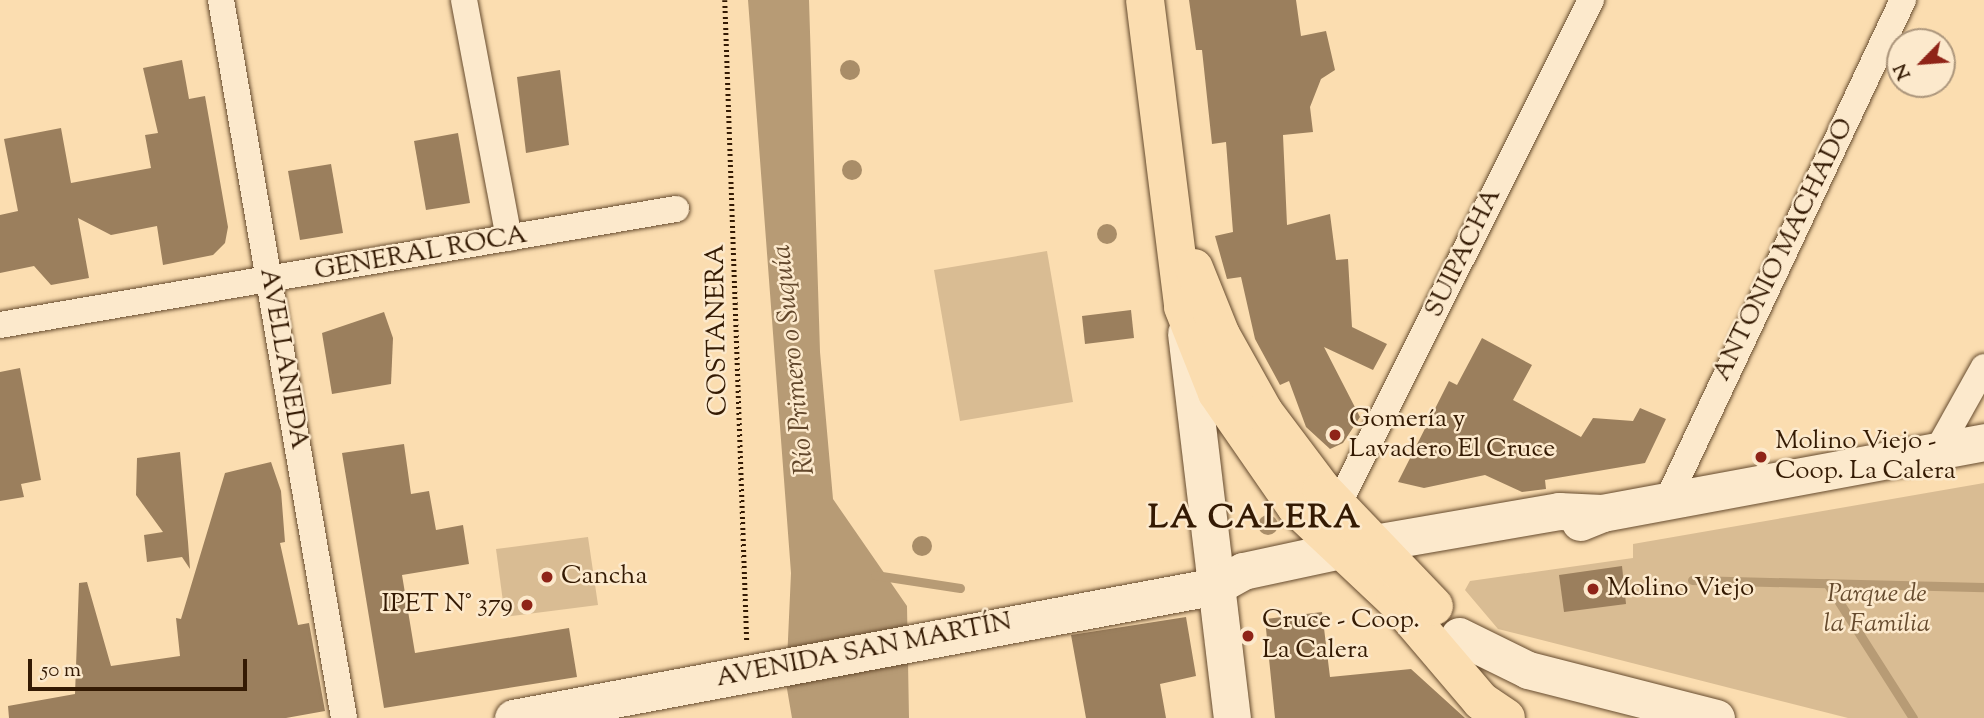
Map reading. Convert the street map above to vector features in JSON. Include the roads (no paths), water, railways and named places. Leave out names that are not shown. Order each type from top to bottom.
[{"type":"main road","points":[[1145,0],[1183,307],[1201,361],[1235,424],[1281,488],[1368,557],[1459,636],[1504,690],[1516,718]]},
{"type":"main road","points":[[1171,207],[1243,376],[1284,440],[1338,505],[1368,557],[1481,701],[1506,718]]},
{"type":"street","name":"AVELLANEDA","points":[[221,0],[344,718]]},
{"type":"street","points":[[464,0],[509,238]]},
{"type":"street","name":"ANTONIO MACHADO","points":[[1667,502],[1903,0]]},
{"type":"street","name":"SUIPACHA","points":[[1338,505],[1588,2]]},
{"type":"street","name":"GENERAL ROCA","points":[[0,325],[269,281],[676,209]]},
{"type":"street","points":[[1183,307],[1232,718]]},
{"type":"street","points":[[1937,451],[1984,367]]},
{"type":"street","points":[[1368,557],[1562,528],[1602,513],[1984,442]]},
{"type":"street","points":[[1338,505],[1373,528],[1452,513],[1498,520]]},
{"type":"street","points":[[1368,557],[1498,520],[1559,511],[1602,513]]},
{"type":"street","name":"AVENIDA SAN MARTÍN","points":[[513,718],[637,707],[750,659],[987,628],[1216,586],[1243,572],[1368,557]]},
{"type":"street","points":[[1459,636],[1528,670],[1716,718]]},
{"type":"water","name":"Río Primero o Suquía","points":[[748,0],[809,0],[820,352],[833,499],[907,606],[909,718],[792,718],[786,683],[791,573]]},
{"type":"waterway","points":[[875,575],[960,588]]},
{"type":"waterway","points":[[1692,580],[1984,587]]},
{"type":"waterway","points":[[1827,583],[1913,718]]},
{"type":"place","name":"Gomería y Lavadero El Cruce","points":[[1335,435]]},
{"type":"place","name":"Molino Viejo - Coop. La Calera","points":[[1761,457]]},
{"type":"place","name":"Cancha","points":[[547,577]]},
{"type":"place","name":"Molino Viejo","points":[[1593,589]]},
{"type":"place","name":"IPET N° 379","points":[[527,605]]},
{"type":"place","name":"Cruce - Coop. La Calera","points":[[1248,636]]},
{"type":"district","name":"LA CALERA","points":[[1255,520]]},
{"type":"park label","name":"Parque de la Familia","points":[[1877,610]]}]
